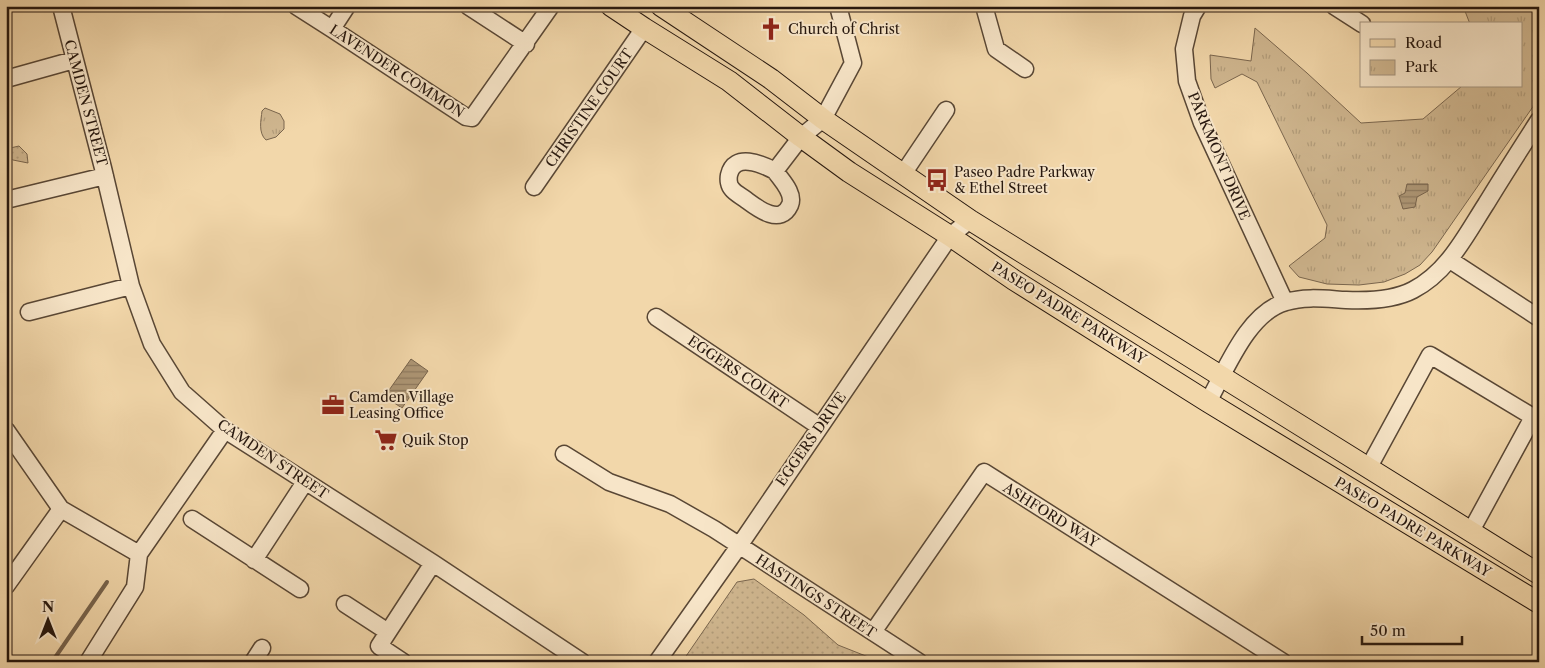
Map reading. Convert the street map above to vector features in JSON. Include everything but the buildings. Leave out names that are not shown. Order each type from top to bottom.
[{"type":"main road","name":"PASEO PADRE PARKWAY","points":[[611,6],[729,80],[849,172],[950,236],[1014,280],[1208,402],[1539,603]]},
{"type":"main road","name":"PASEO PADRE PARKWAY","points":[[661,6],[771,79],[823,119],[970,220],[1539,574]]},
{"type":"street","name":"CAMDEN STREET","points":[[60,6],[105,176],[131,286],[152,344],[182,392],[225,430],[433,563],[582,662]]},
{"type":"street","name":"LAVENDER COMMON","points":[[296,6],[466,117],[472,118],[526,44]]},
{"type":"street","points":[[332,28],[347,6]]},
{"type":"street","points":[[468,6],[526,44],[551,6]]},
{"type":"street","points":[[775,171],[801,137],[823,119],[853,62],[838,6]]},
{"type":"street","points":[[984,6],[996,48],[1025,68]]},
{"type":"street","name":"PARKMONT DRIVE","points":[[1198,6],[1192,16],[1184,49],[1187,80],[1202,122],[1285,302]]},
{"type":"street","points":[[1334,6],[1360,23]]},
{"type":"street","name":"CHRISTINE COURT","points":[[534,187],[644,28]]},
{"type":"street","points":[[6,79],[74,60]]},
{"type":"street","points":[[903,174],[946,110]]},
{"type":"street","points":[[1208,402],[1248,331],[1262,315],[1285,302],[1311,299],[1361,301],[1391,297],[1412,291],[1428,281],[1450,260],[1539,120]]},
{"type":"street","points":[[6,200],[105,176]]},
{"type":"street","name":"EGGERS DRIVE","points":[[657,662],[739,546],[950,236],[970,220]]},
{"type":"street","points":[[1450,260],[1539,318]]},
{"type":"street","points":[[29,312],[131,286]]},
{"type":"street","name":"EGGERS COURT","points":[[656,317],[820,427]]},
{"type":"street","points":[[1368,467],[1430,355],[1533,417],[1471,531]]},
{"type":"street","points":[[6,430],[61,509],[139,554]]},
{"type":"street","points":[[95,659],[135,587],[139,554],[225,430]]},
{"type":"street","name":"HASTINGS STREET","points":[[564,454],[609,482],[670,504],[714,529],[919,662]]},
{"type":"street","name":"ASHFORD WAY","points":[[873,632],[984,472],[1283,662]]},
{"type":"street","points":[[254,560],[305,482]]},
{"type":"street","points":[[6,586],[61,509]]},
{"type":"street","points":[[192,519],[300,589]]},
{"type":"street","points":[[403,662],[380,646],[433,563]]},
{"type":"street","points":[[345,604],[388,632]]},
{"type":"street","points":[[253,662],[262,648]]},
{"type":"green space","points":[[1463,6],[1531,6],[1539,21],[1539,98],[1432,252],[1420,265],[1405,274],[1384,282],[1359,285],[1327,284],[1299,277],[1289,266],[1325,238],[1327,225],[1257,82],[1242,74],[1215,88],[1211,79],[1210,55],[1251,61],[1255,28],[1361,123],[1423,119],[1460,88],[1522,88],[1522,22],[1469,22]]},
{"type":"green space","points":[[265,108],[280,114],[284,121],[284,129],[276,137],[266,140],[263,137],[261,126],[262,111]]},
{"type":"green space","points":[[19,146],[27,154],[28,163],[13,160],[6,155],[6,149]]},
{"type":"green space","points":[[754,579],[804,615],[838,645],[881,662],[682,662],[737,582]]},
{"type":"shaded area","points":[[1407,184],[1428,184],[1428,191],[1417,197],[1415,207],[1403,209],[1399,196],[1405,193]]},
{"type":"shaded area","points":[[411,359],[428,371],[402,408],[382,395],[384,392],[387,393]]},
{"type":"waterway","points":[[52,662],[107,582]]},
{"type":"place","name":"Church of Christ","points":[[771,29]]},
{"type":"place","name":"Paseo Padre Parkway & Ethel Street","points":[[937,180]]},
{"type":"place","name":"Camden Village Leasing Office","points":[[333,405]]},
{"type":"place","name":"Quik Stop","points":[[386,440]]}]
